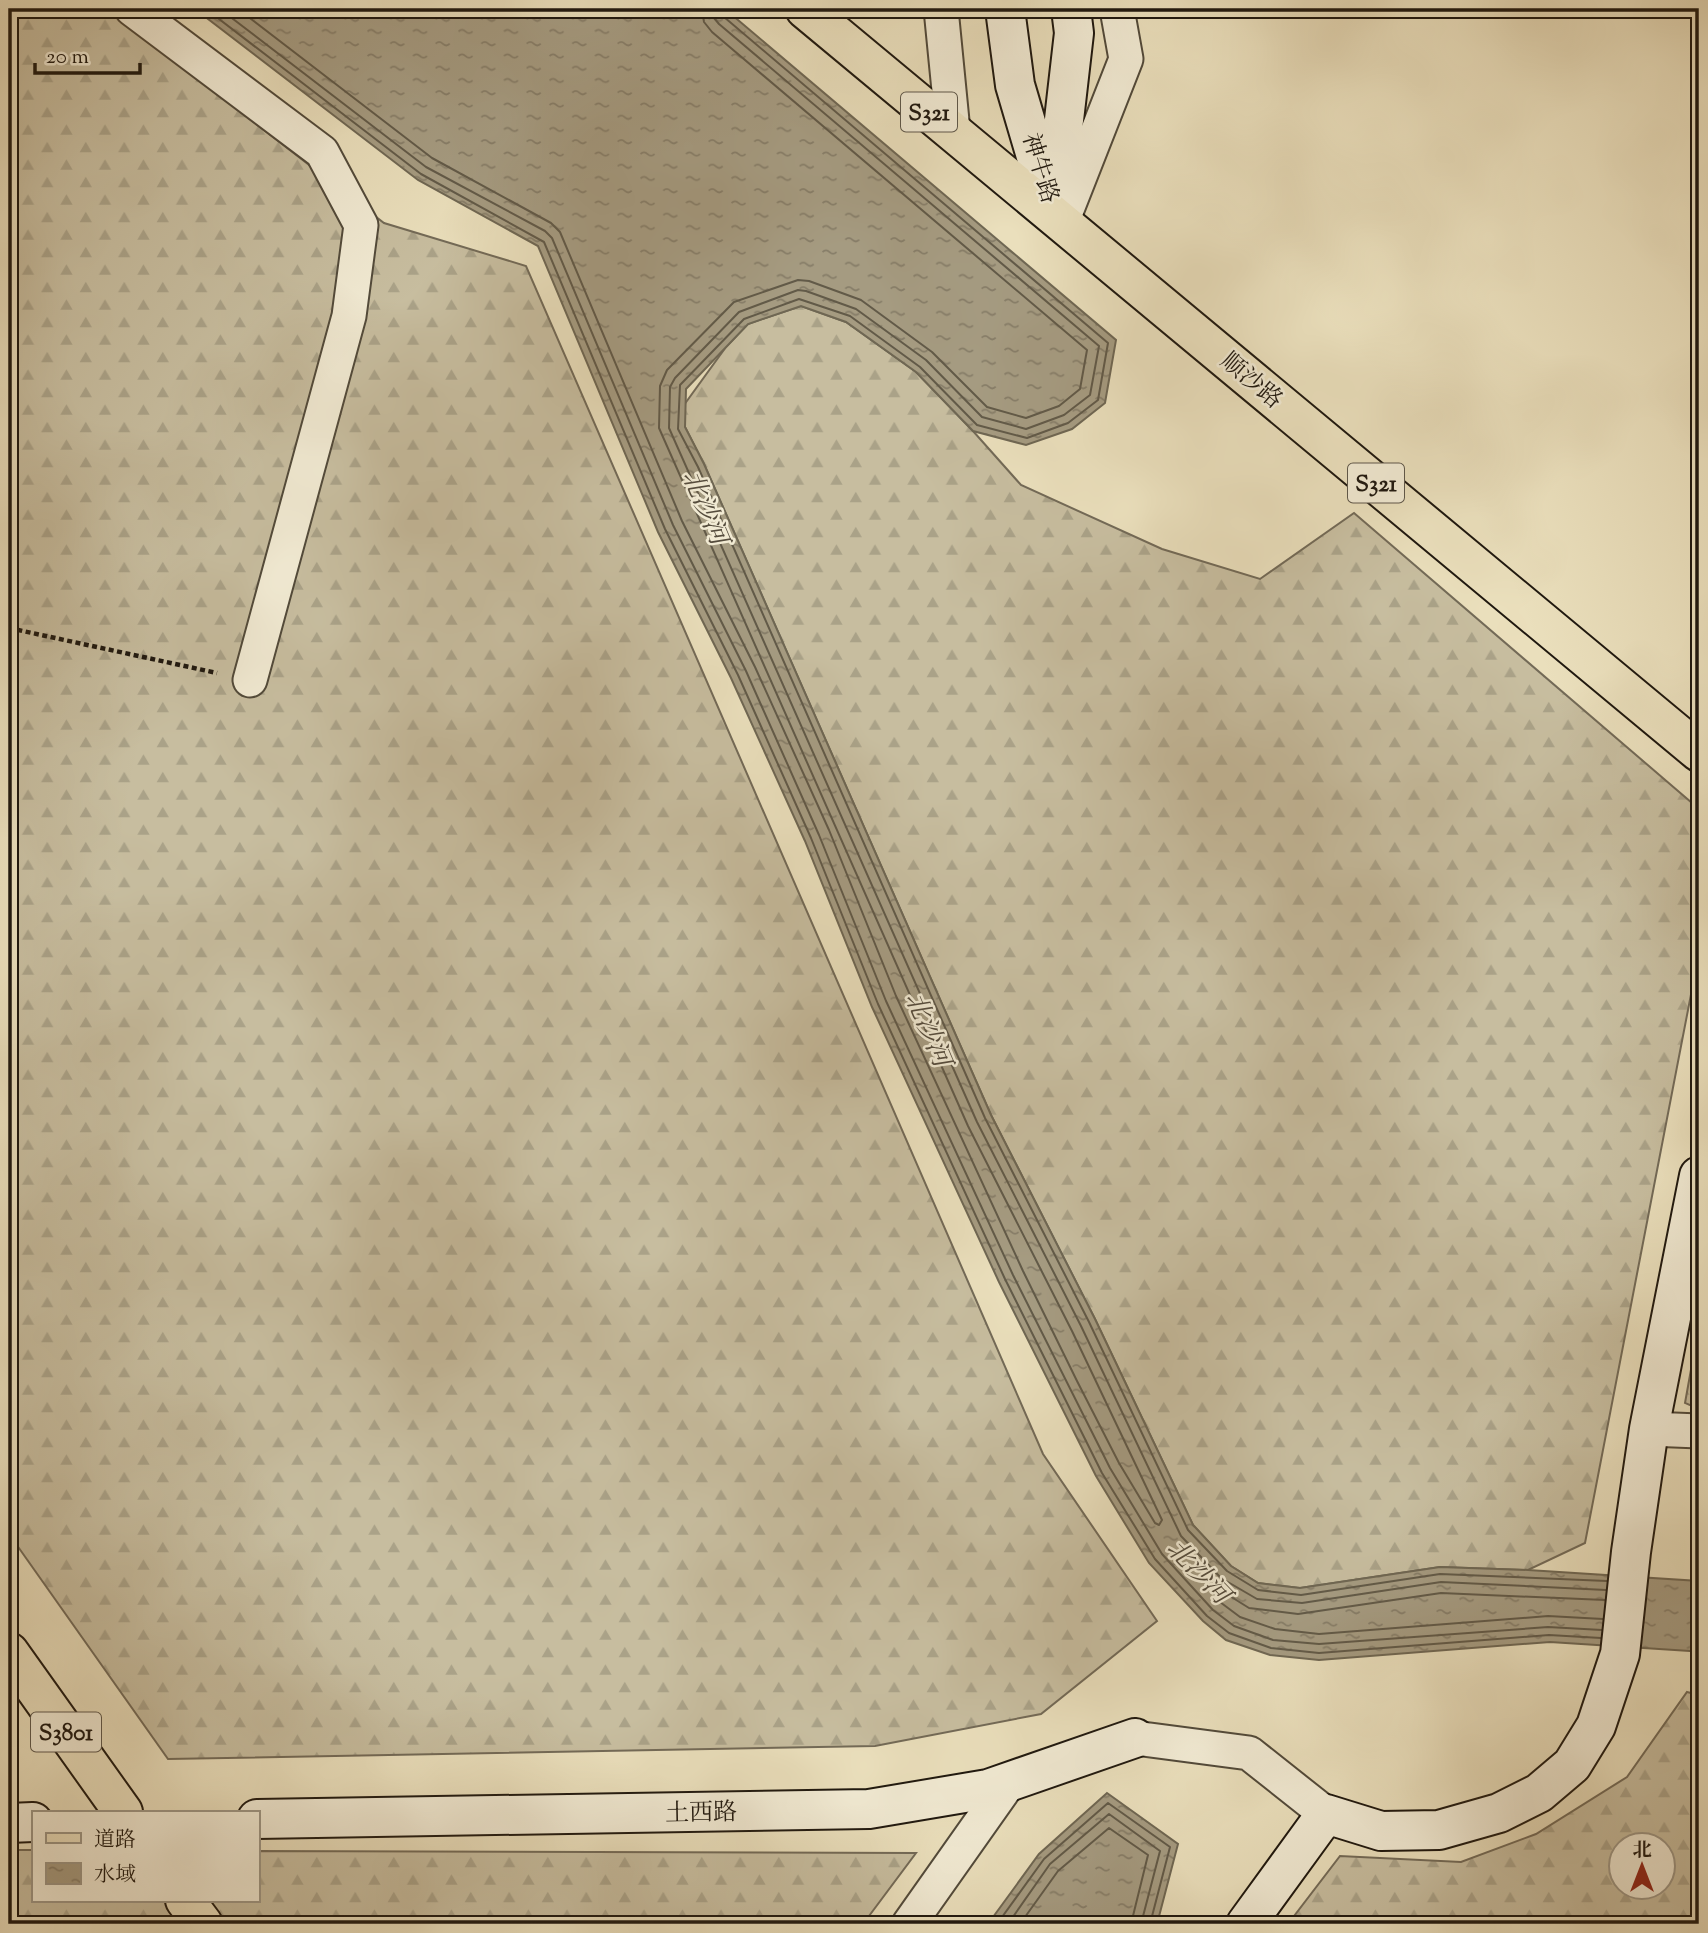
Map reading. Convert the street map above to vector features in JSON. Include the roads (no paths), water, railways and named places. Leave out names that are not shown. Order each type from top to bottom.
[{"type":"main road","name":"顺沙路","points":[[805,9],[1699,752]]},
{"type":"main road","name":"S3801","points":[[9,1652],[122,1811]]},
{"type":"main road","points":[[187,1902],[203,1924]]},
{"type":"street","points":[[132,9],[322,152],[361,225],[349,316],[250,680]]},
{"type":"street","points":[[941,9],[953,131]]},
{"type":"street","name":"神牛路","points":[[1004,9],[1015,85],[1058,218]]},
{"type":"street","name":"神牛路","points":[[1058,218],[1074,33],[1071,9]]},
{"type":"street","name":"神牛路","points":[[1058,218],[1126,59],[1117,9]]},
{"type":"street","points":[[1135,1738],[1250,1753],[1326,1814],[1381,1831],[1439,1830],[1499,1813],[1539,1793],[1572,1765],[1596,1726],[1620,1654],[1631,1552],[1649,1429],[1699,1176]]},
{"type":"street","points":[[1649,1429],[1699,1431]]},
{"type":"street","name":"土西路","points":[[259,1819],[869,1809],[988,1789],[1135,1738]]},
{"type":"street","points":[[909,1924],[1010,1781]]},
{"type":"street","points":[[1246,1924],[1326,1814]]},
{"type":"street","points":[[9,1823],[32,1822]]},
{"type":"water","name":"北沙河","points":[[195,9],[725,9],[1116,340],[1105,403],[1072,429],[1026,445],[973,431],[916,372],[846,322],[801,306],[748,324],[686,389],[685,427],[704,464],[991,1115],[1095,1319],[1193,1525],[1231,1566],[1258,1583],[1300,1588],[1440,1567],[1699,1581],[1699,1653],[1550,1642],[1319,1660],[1270,1655],[1226,1640],[1203,1621],[1149,1563],[1096,1476],[999,1282],[872,1007],[805,841],[731,678],[658,532],[538,246],[418,180]]},
{"type":"water","points":[[1107,1793],[1178,1844],[1157,1924],[988,1924],[1039,1854]]}]
